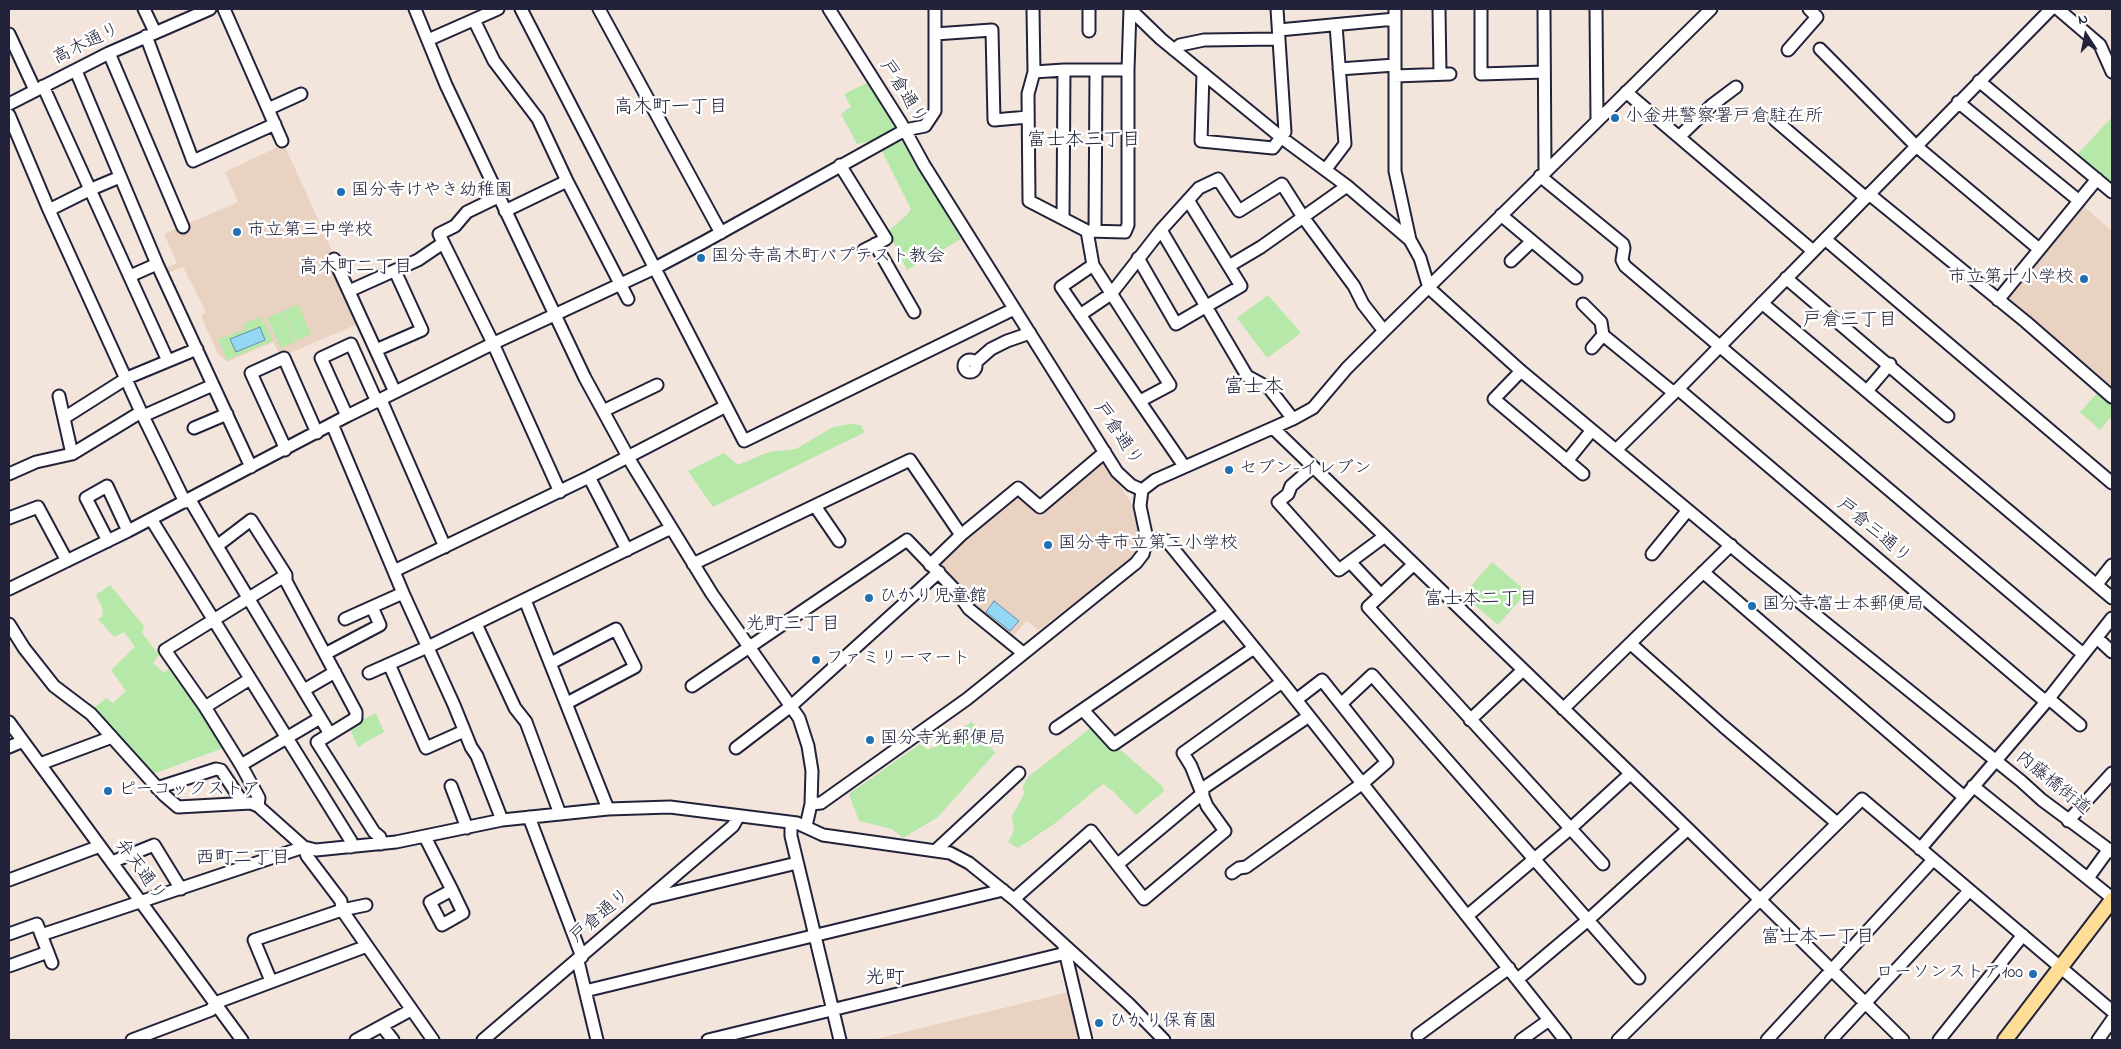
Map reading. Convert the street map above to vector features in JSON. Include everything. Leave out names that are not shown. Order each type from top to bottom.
[{"type":"main road","points":[[2005,1040],[2112,899]]},
{"type":"street","points":[[144,9],[150,34],[193,161],[275,124]]},
{"type":"street","name":"高木通り","points":[[9,104],[109,53],[210,9]]},
{"type":"street","points":[[224,9],[282,141]]},
{"type":"street","points":[[415,9],[446,85],[505,212],[556,314],[584,378],[628,458],[693,564],[748,647],[799,718],[810,754],[812,770],[811,804],[806,826]]},
{"type":"street","points":[[428,40],[498,9]]},
{"type":"street","points":[[521,9],[744,441],[1014,309]]},
{"type":"street","points":[[599,9],[721,233]]},
{"type":"street","name":"戸倉通り","points":[[829,9],[905,130],[924,165],[1105,452],[1123,479],[1142,490],[1140,506],[1147,540]]},
{"type":"street","points":[[9,589],[151,520],[395,392],[492,344],[655,268],[905,130],[925,126],[935,111],[935,9]]},
{"type":"street","points":[[1033,9],[1034,72],[1028,94],[1029,201],[1091,231],[1125,232],[1128,225],[1130,9],[1139,13],[1174,50],[1282,138],[1326,169],[1410,240]]},
{"type":"street","points":[[1089,9],[1090,31]]},
{"type":"street","points":[[1204,74],[1200,141],[1273,148],[1285,132],[1277,9]]},
{"type":"street","points":[[1339,69],[1445,74],[1439,9]]},
{"type":"street","points":[[1481,9],[1481,74],[1544,72]]},
{"type":"street","points":[[1542,174],[1544,9]]},
{"type":"street","points":[[1596,9],[1597,120]]},
{"type":"street","points":[[1142,490],[1155,480],[1184,466],[1274,428],[1313,408],[1347,368],[1711,9]]},
{"type":"street","points":[[1788,50],[1817,17],[1809,9]]},
{"type":"street","points":[[1616,450],[2051,9]]},
{"type":"street","points":[[2058,9],[2100,45],[2112,72]]},
{"type":"street","points":[[1174,50],[1180,45],[1204,40],[1278,34],[1395,14],[1395,171],[1410,240],[1420,258],[1429,288]]},
{"type":"street","points":[[474,20],[494,62],[538,118],[567,181],[628,298]]},
{"type":"street","points":[[1326,169],[1345,144],[1336,25]]},
{"type":"street","points":[[935,34],[992,30],[994,120],[1028,117]]},
{"type":"street","points":[[9,34],[39,88],[89,190],[168,361]]},
{"type":"street","points":[[1820,49],[1916,146],[2039,249]]},
{"type":"street","points":[[109,53],[182,227]]},
{"type":"street","points":[[1062,217],[1064,70]]},
{"type":"street","points":[[1096,70],[1091,231],[1093,265],[1170,384],[1140,401]]},
{"type":"street","points":[[1034,72],[1128,70]]},
{"type":"street","points":[[76,71],[158,264],[251,467]]},
{"type":"street","points":[[1979,81],[2112,192]]},
{"type":"street","points":[[1679,137],[1712,105],[1736,87]]},
{"type":"street","points":[[1626,92],[1814,251]]},
{"type":"street","points":[[268,109],[301,94]]},
{"type":"street","points":[[1958,102],[2078,200]]},
{"type":"street","points":[[9,115],[49,210],[142,414],[188,501],[249,598],[330,734]]},
{"type":"street","points":[[1774,120],[1998,300],[2112,397]]},
{"type":"street","points":[[840,166],[886,239],[864,250]]},
{"type":"street","points":[[1542,174],[1623,244],[1622,260],[1625,266],[2083,654]]},
{"type":"street","points":[[49,210],[120,177]]},
{"type":"street","points":[[1080,315],[1111,294],[1161,230],[1199,188],[1218,179],[1239,211],[1282,184],[1303,217],[1354,286],[1363,304],[1384,331]]},
{"type":"street","points":[[1998,300],[2097,179]]},
{"type":"street","points":[[505,212],[567,181]]},
{"type":"street","points":[[1230,266],[1347,186]]},
{"type":"street","points":[[498,197],[467,212],[455,226],[439,234],[560,492]]},
{"type":"street","points":[[1138,258],[1176,324],[1242,286],[1188,200]]},
{"type":"street","points":[[1501,215],[1576,278]]},
{"type":"street","points":[[1161,230],[1247,376],[1269,388],[1293,419]]},
{"type":"street","points":[[1825,239],[2112,483]]},
{"type":"street","points":[[1511,261],[1532,241]]},
{"type":"street","points":[[349,290],[418,260],[443,243]]},
{"type":"street","points":[[875,244],[914,312]]},
{"type":"street","points":[[334,259],[395,392]]},
{"type":"street","points":[[130,276],[158,264]]},
{"type":"street","points":[[1093,265],[1060,287],[1184,466]]},
{"type":"street","points":[[376,350],[422,330],[395,271]]},
{"type":"street","points":[[1786,278],[1890,364],[1948,416]]},
{"type":"street","name":"内藤橋街道","points":[[1429,288],[1520,371],[1688,510],[2068,820],[2110,851]]},
{"type":"street","points":[[1762,303],[2112,598]]},
{"type":"street","points":[[1582,304],[1601,322],[1603,335],[1592,348]]},
{"type":"street","points":[[975,363],[990,349],[1030,333]]},
{"type":"street","name":"戸倉三通り","points":[[1603,335],[1676,391],[2047,700],[2080,725]]},
{"type":"street","points":[[347,416],[321,358],[352,344],[445,547]]},
{"type":"street","points":[[64,418],[127,378],[197,349]]},
{"type":"street","points":[[284,450],[283,443],[251,373],[284,358],[317,433]]},
{"type":"street","points":[[1867,391],[1890,364]]},
{"type":"street","points":[[1520,371],[1494,398],[1582,474]]},
{"type":"street","points":[[602,411],[644,387],[657,384]]},
{"type":"street","points":[[9,474],[36,462],[72,454],[142,414],[213,385]]},
{"type":"street","points":[[59,396],[72,454]]},
{"type":"street","points":[[394,571],[560,492],[726,406]]},
{"type":"street","points":[[194,428],[227,414]]},
{"type":"street","points":[[332,424],[394,571],[464,731],[477,756],[502,820]]},
{"type":"street","points":[[1274,428],[1903,1040]]},
{"type":"street","points":[[1567,461],[1592,430]]},
{"type":"street","points":[[736,748],[791,706],[934,568],[961,535],[1018,488],[1040,507],[1105,452]]},
{"type":"street","points":[[693,564],[910,460],[961,535]]},
{"type":"street","points":[[1313,467],[1291,486],[1288,494],[1278,502],[1339,570],[1351,563],[1385,536]]},
{"type":"street","points":[[589,477],[628,550]]},
{"type":"street","points":[[108,541],[86,498],[107,486],[128,531]]},
{"type":"street","points":[[815,506],[839,541]]},
{"type":"street","points":[[9,518],[38,507],[66,562]]},
{"type":"street","points":[[1652,554],[1688,510]]},
{"type":"street","points":[[151,520],[351,841],[351,846]]},
{"type":"street","points":[[217,546],[251,520],[286,575],[286,581],[356,712],[356,718],[317,742],[374,832],[380,837],[381,844]]},
{"type":"street","points":[[369,673],[476,624],[671,528]]},
{"type":"street","points":[[692,686],[907,540],[957,592],[969,609],[1023,653]]},
{"type":"street","points":[[811,804],[821,803],[967,699],[1136,563],[1143,554],[1147,540],[1167,541],[1282,682],[1565,1040]]},
{"type":"street","points":[[1563,709],[1731,545]]},
{"type":"street","points":[[1351,563],[1381,595]]},
{"type":"street","points":[[1414,564],[1368,607],[1603,864]]},
{"type":"street","points":[[2097,584],[2112,565]]},
{"type":"street","points":[[1703,572],[1964,797]]},
{"type":"street","points":[[258,806],[259,798],[241,765],[205,707],[165,650],[286,575]]},
{"type":"street","points":[[346,619],[404,593]]},
{"type":"street","points":[[525,600],[608,809]]},
{"type":"street","points":[[325,654],[354,640],[363,632],[380,625],[372,607]]},
{"type":"street","points":[[1056,728],[1225,612]]},
{"type":"street","points":[[1920,849],[2047,700],[2112,618]]},
{"type":"street","points":[[9,624],[24,648],[54,686],[81,704],[157,788],[178,807],[242,803],[258,806],[304,847],[316,850],[381,844],[425,837],[502,820],[608,809],[670,807],[791,823],[806,826],[823,836],[961,857],[1014,899],[1064,948],[1129,1004],[1164,1040]]},
{"type":"street","points":[[476,624],[515,708],[526,722],[560,814]]},
{"type":"street","points":[[551,663],[616,629],[635,667],[567,703]]},
{"type":"street","points":[[2096,638],[2112,652]]},
{"type":"street","points":[[1631,644],[1723,726],[1837,823]]},
{"type":"street","points":[[1083,710],[1114,744],[1254,648]]},
{"type":"street","points":[[389,664],[426,748],[464,731]]},
{"type":"street","points":[[1470,720],[1523,670]]},
{"type":"street","points":[[304,690],[335,672]]},
{"type":"street","points":[[1341,704],[1372,675],[1639,978]]},
{"type":"street","points":[[205,707],[250,679]]},
{"type":"street","points":[[1232,873],[1239,868],[1246,867],[1362,783],[1387,762],[1322,680],[1296,700]]},
{"type":"street","points":[[1014,899],[1091,831],[1144,899],[1225,831],[1207,806],[1203,791],[1183,754],[1282,682]]},
{"type":"street","points":[[1118,864],[1203,791],[1309,716]]},
{"type":"street","points":[[241,765],[320,718]]},
{"type":"street","name":"弁天通り","points":[[9,722],[242,1040]]},
{"type":"street","points":[[40,764],[112,738]]},
{"type":"street","points":[[9,746],[23,741]]},
{"type":"street","points":[[157,788],[216,768],[221,770],[242,803]]},
{"type":"street","points":[[936,852],[1019,772]]},
{"type":"street","points":[[1467,916],[1571,828],[1630,774]]},
{"type":"street","points":[[2068,820],[2112,774]]},
{"type":"street","points":[[451,786],[466,828]]},
{"type":"street","points":[[1973,786],[2112,899]]},
{"type":"street","points":[[1618,1040],[1862,799],[1932,861],[2061,966],[2112,1011]]},
{"type":"street","points":[[529,817],[580,959],[596,1040]]},
{"type":"street","name":"戸倉通り","points":[[483,1040],[580,959],[734,825],[738,817]]},
{"type":"street","points":[[791,823],[790,836],[840,1040]]},
{"type":"street","points":[[1518,979],[1588,920],[1688,829]]},
{"type":"street","points":[[425,837],[452,890]]},
{"type":"street","points":[[9,880],[100,846]]},
{"type":"street","points":[[112,862],[154,846],[180,888]]},
{"type":"street","points":[[41,935],[304,847]]},
{"type":"street","points":[[304,847],[307,856],[341,900],[342,910],[433,1040]]},
{"type":"street","points":[[2088,878],[2110,851]]},
{"type":"street","points":[[1767,1040],[1932,861]]},
{"type":"street","points":[[650,898],[797,864]]},
{"type":"street","points":[[585,991],[1004,890]]},
{"type":"street","points":[[1831,1040],[1969,890]]},
{"type":"street","points":[[271,981],[254,940],[342,910],[366,904]]},
{"type":"street","points":[[9,934],[37,924],[50,957],[9,966]]},
{"type":"street","points":[[1939,1040],[2023,935]]},
{"type":"street","points":[[132,1040],[211,1010],[214,1003],[367,946]]},
{"type":"street","points":[[708,1040],[833,1010],[1064,948]]},
{"type":"street","points":[[1064,948],[1086,1040]]},
{"type":"street","points":[[1418,1035],[1509,968]]},
{"type":"street","points":[[356,1040],[411,1010]]},
{"type":"street","points":[[1521,1040],[1549,1020]]},
{"type":"street","points":[[2098,1040],[2112,1020]]},
{"type":"street","points":[[382,1026],[393,1040]]},
{"type":"shaded area","points":[[284,144],[333,253],[329,256],[360,323],[281,357],[273,342],[227,362],[218,354],[201,316],[206,312],[183,267],[168,273],[166,268],[177,263],[164,234],[238,202],[225,172]]},
{"type":"shaded area","points":[[2082,205],[2112,231],[2112,388],[2109,388],[2003,298]]},
{"type":"shaded area","name":"国分寺市立第二小学校","points":[[1103,460],[1130,501],[1139,529],[1137,550],[1126,565],[1038,630],[1027,621],[1010,639],[972,606],[937,563],[1017,492],[1039,512]]},
{"type":"shaded area","points":[[1069,992],[1080,1040],[872,1040]]},
{"type":"green space","points":[[869,82],[961,239],[907,270],[888,231],[907,215],[911,209],[882,151],[872,141],[857,144],[841,114],[851,107],[844,94]]},
{"type":"green space","points":[[2112,119],[2112,188],[2075,157]]},
{"type":"green space","points":[[1268,295],[1301,333],[1267,358],[1237,318]]},
{"type":"green space","points":[[298,304],[311,334],[297,341],[283,311]]},
{"type":"green space","points":[[282,311],[296,341],[281,348],[267,318]]},
{"type":"green space","points":[[260,317],[262,322],[265,323],[273,341],[227,360],[218,338],[245,329],[243,324]]},
{"type":"green space","points":[[2100,390],[2112,402],[2112,416],[2100,430],[2080,412]]},
{"type":"green space","points":[[851,424],[861,425],[865,432],[713,507],[688,471],[724,453],[738,465],[769,452],[796,449],[833,427]]},
{"type":"green space","points":[[1492,562],[1527,592],[1498,625],[1463,595]]},
{"type":"green space","points":[[110,585],[144,626],[142,633],[159,655],[153,663],[164,673],[169,669],[197,704],[226,747],[153,774],[93,709],[106,698],[113,703],[126,691],[111,670],[135,647],[124,632],[114,637],[98,619],[103,616],[102,607],[96,595]]},
{"type":"green space","points":[[376,713],[384,732],[358,747],[349,727]]},
{"type":"green space","points":[[972,722],[995,753],[938,817],[903,838],[892,829],[859,821],[849,794],[920,744],[928,750]]},
{"type":"green space","points":[[1093,726],[1162,786],[1164,791],[1136,815],[1113,791],[1103,784],[1054,824],[1018,848],[1008,842],[1014,831],[1012,816],[1024,794],[1023,786],[1028,777]]},
{"type":"water","points":[[260,327],[265,340],[236,352],[230,339]]},
{"type":"water","points":[[994,601],[1019,621],[1010,631],[986,612]]},
{"type":"place","name":"小金井警察署戸倉駐在所","points":[[1615,118]]},
{"type":"place","name":"国分寺けやき幼稚園","points":[[341,192]]},
{"type":"place","name":"市立第三中学校","points":[[237,232]]},
{"type":"place","name":"国分寺高木町バプテスト教会","points":[[701,258]]},
{"type":"place","name":"市立第十小学校","points":[[2084,279]]},
{"type":"place","name":"セブン-イレブン","points":[[1229,470]]},
{"type":"place","name":"国分寺市立第二小学校","points":[[1048,545]]},
{"type":"place","name":"ひかり児童館","points":[[869,598]]},
{"type":"place","name":"国分寺富士本郵便局","points":[[1752,606]]},
{"type":"place","name":"ファミリーマート","points":[[816,660]]},
{"type":"place","name":"国分寺光郵便局","points":[[870,740]]},
{"type":"place","name":"ピーコックストア","points":[[108,791]]},
{"type":"place","name":"ローソンストア100","points":[[2033,974]]},
{"type":"place","name":"ひかり保育園","points":[[1099,1023]]},
{"type":"district","name":"高木町一丁目","points":[[671,109]]},
{"type":"district","name":"富士本三丁目","points":[[1084,142]]},
{"type":"district","name":"高木町二丁目","points":[[356,269]]},
{"type":"district","name":"戸倉三丁目","points":[[1850,322]]},
{"type":"district","name":"富士本","points":[[1254,389]]},
{"type":"district","name":"富士本二丁目","points":[[1481,601]]},
{"type":"district","name":"光町三丁目","points":[[793,626]]},
{"type":"district","name":"西町二丁目","points":[[243,860]]},
{"type":"district","name":"富士本一丁目","points":[[1818,939]]},
{"type":"district","name":"光町","points":[[885,980]]}]
